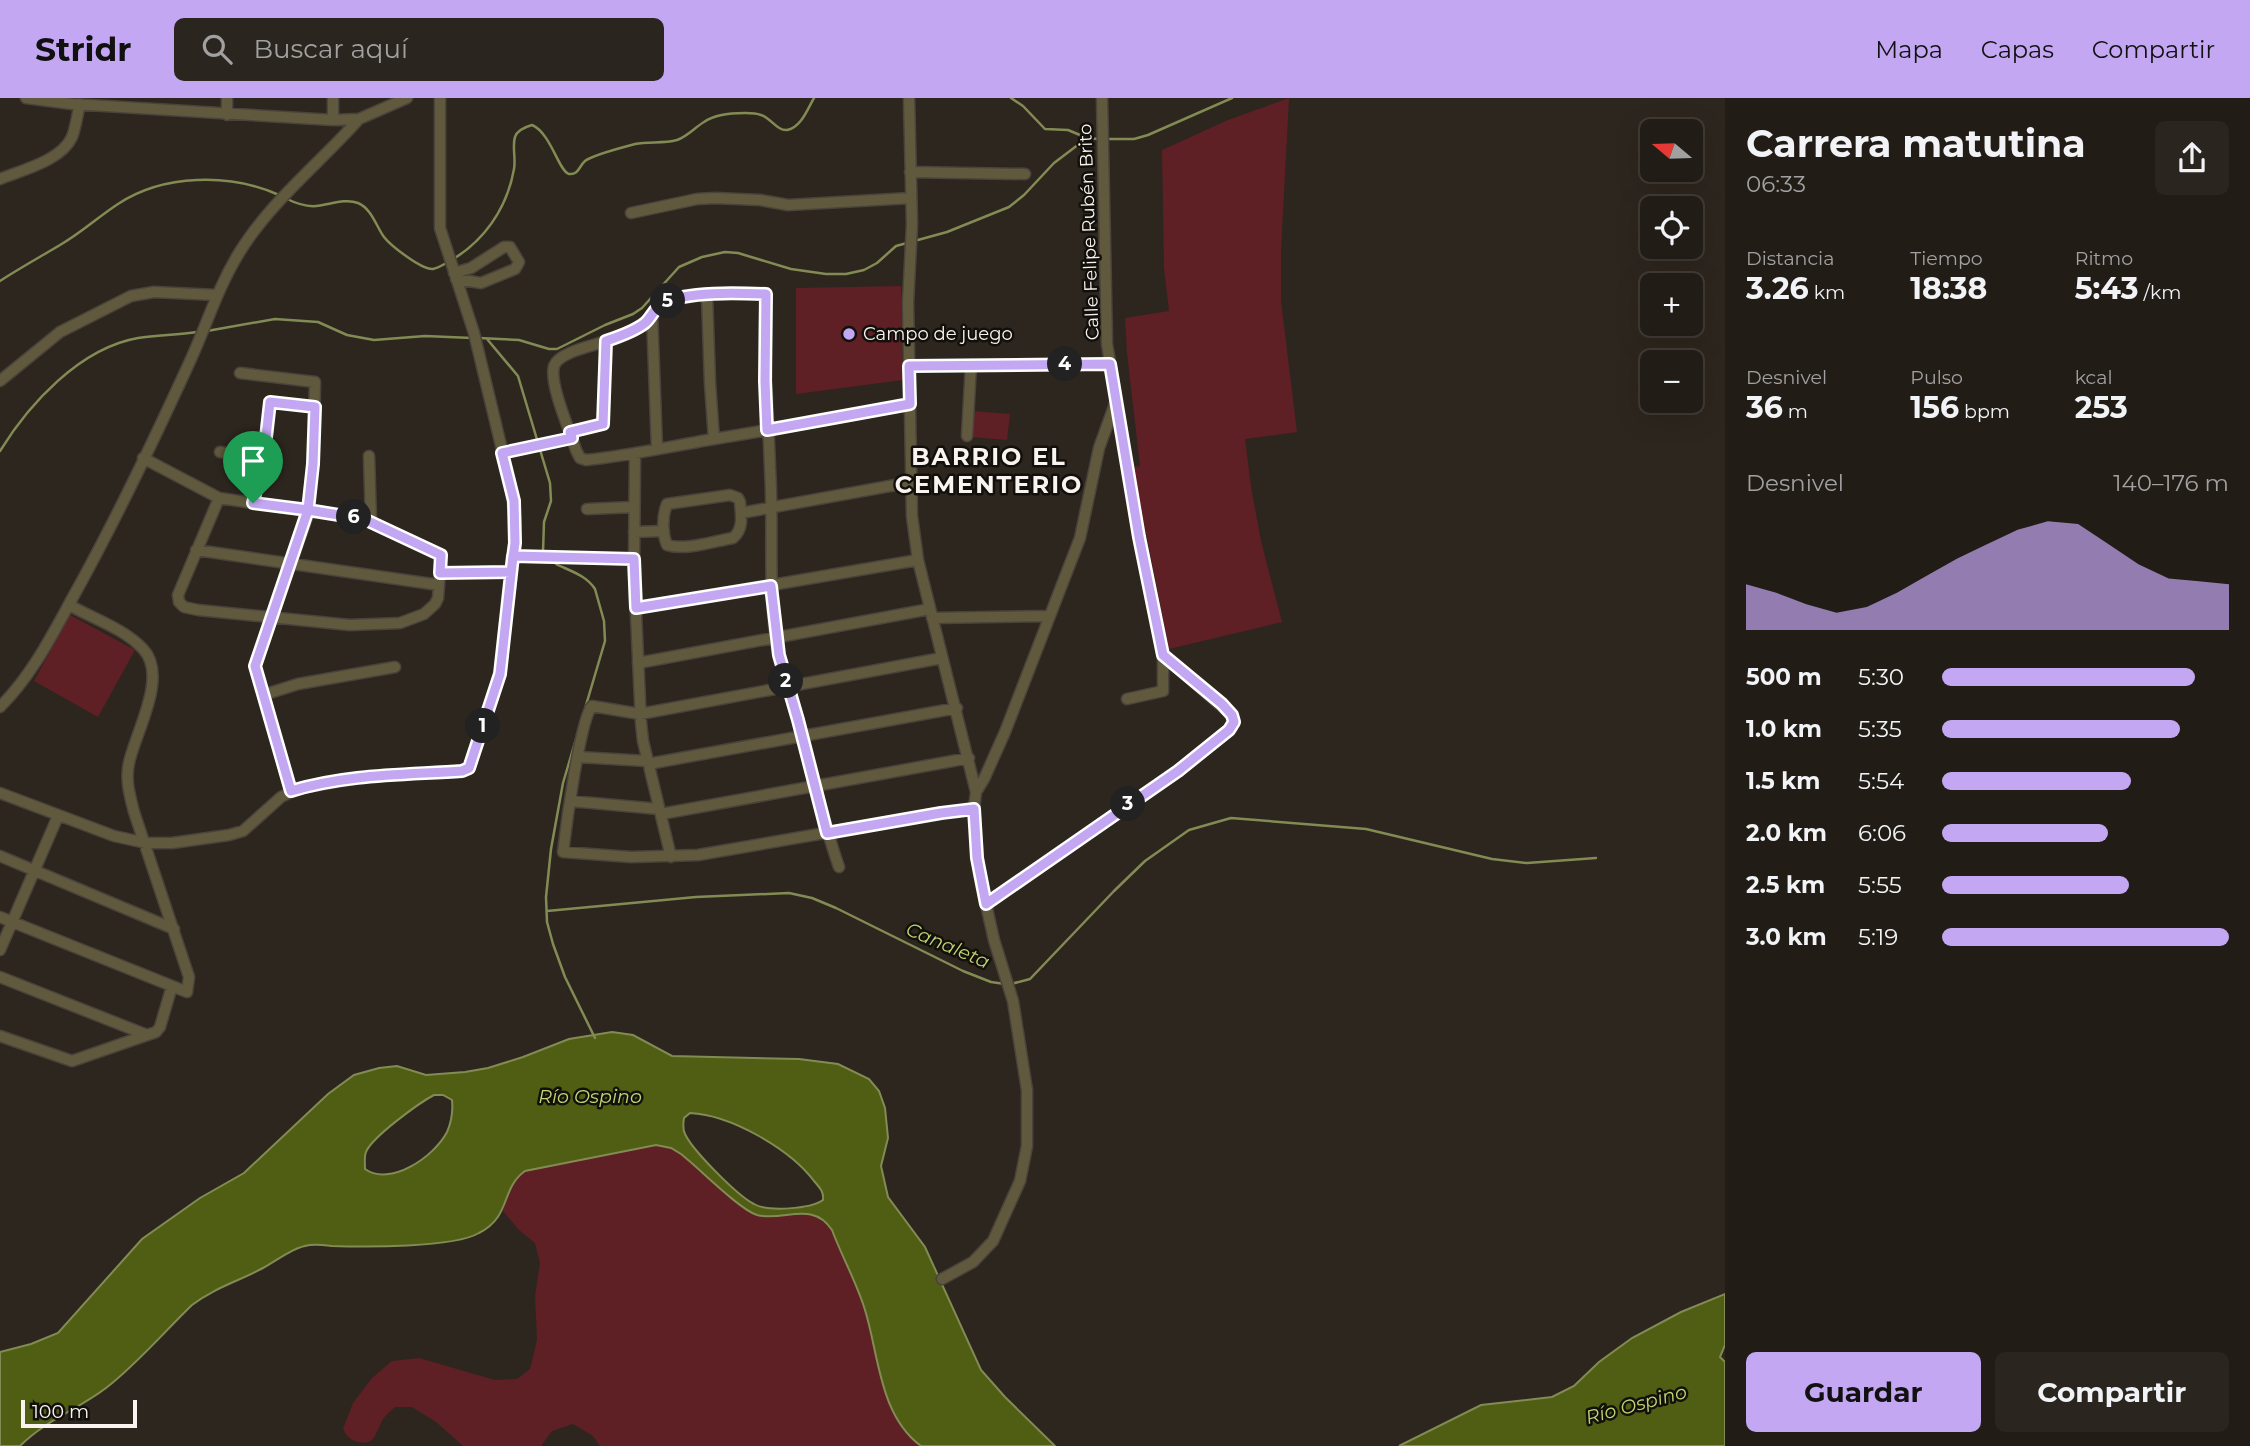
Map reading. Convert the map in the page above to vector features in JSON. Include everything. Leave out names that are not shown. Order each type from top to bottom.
[{"type":"street","points":[[26,98],[227,115],[332,120],[359,119],[407,98]]},
{"type":"street","points":[[227,98],[227,115]]},
{"type":"street","points":[[332,120],[333,98]]},
{"type":"street","points":[[0,793],[114,836],[146,843],[200,840],[243,831],[291,791],[329,782],[369,776],[452,772],[469,768],[500,674],[513,556],[514,501],[475,338],[439,220],[440,98]]},
{"type":"street","points":[[909,98],[912,516],[918,560],[976,792],[974,809],[977,858],[994,940],[1010,984],[1027,1090],[1028,1120],[1024,1167],[1012,1203],[988,1248],[973,1262],[942,1279]]},
{"type":"street","name":"Calle Felipe Rubén Brito","points":[[1101,98],[1107,344],[1139,537],[1163,655],[1163,691],[1127,699]]},
{"type":"street","points":[[0,179],[63,149],[71,140],[74,102]]},
{"type":"street","points":[[0,707],[30,673],[113,522],[200,337],[216,295],[239,252],[284,197],[359,119]]},
{"type":"street","points":[[910,172],[1025,174]]},
{"type":"street","points":[[631,213],[697,199],[715,198],[760,200],[788,205],[911,198]]},
{"type":"street","points":[[504,247],[513,249],[519,262],[515,269],[481,283],[452,268],[471,268],[504,247]]},
{"type":"street","points":[[0,381],[60,332],[131,296],[154,292],[216,295]]},
{"type":"street","points":[[839,867],[827,833],[776,637],[771,586],[771,467],[767,430],[765,381],[766,294],[707,295],[666,302],[643,325],[567,354],[555,365],[557,391],[582,459],[635,453],[767,430],[910,404]]},
{"type":"street","points":[[707,295],[714,439]]},
{"type":"street","points":[[652,314],[657,449]]},
{"type":"street","points":[[502,453],[603,424],[606,341]]},
{"type":"street","points":[[909,366],[1110,364]]},
{"type":"street","points":[[967,436],[971,365]]},
{"type":"street","points":[[240,373],[315,382],[313,464],[308,510],[255,666],[291,791]]},
{"type":"street","points":[[976,792],[1005,732],[1080,538],[1099,448],[1116,401]]},
{"type":"street","points":[[253,503],[263,459],[270,402],[315,407]]},
{"type":"street","points":[[220,452],[263,459]]},
{"type":"street","points":[[635,453],[634,559],[640,715],[648,763],[671,857]]},
{"type":"street","points":[[369,456],[371,522]]},
{"type":"street","points":[[143,458],[219,498],[371,522],[441,555],[438,598],[431,609],[412,620],[350,625],[198,610],[181,604],[178,595],[219,498]]},
{"type":"street","points":[[741,513],[912,482]]},
{"type":"street","points":[[734,496],[740,502],[740,529],[733,538],[671,547],[665,541],[664,531],[665,508],[671,502],[734,496]]},
{"type":"street","points":[[587,509],[634,507]]},
{"type":"street","points":[[634,532],[664,531]]},
{"type":"street","points":[[196,550],[439,585]]},
{"type":"street","points":[[513,556],[634,559]]},
{"type":"street","points":[[636,608],[918,560]]},
{"type":"street","points":[[440,573],[511,572]]},
{"type":"street","points":[[0,917],[187,992],[189,976],[134,812],[127,775],[150,692],[152,663],[141,646],[130,638],[69,605]]},
{"type":"street","points":[[638,663],[776,637],[931,614],[1048,617]]},
{"type":"street","points":[[986,904],[1178,771],[1232,727],[1232,715],[1163,655]]},
{"type":"street","points":[[942,658],[640,715],[592,706],[587,714],[578,757],[563,852],[631,857],[712,854],[974,809]]},
{"type":"street","points":[[262,695],[298,684],[395,667]]},
{"type":"street","points":[[578,757],[648,763],[957,708]]},
{"type":"street","points":[[570,801],[660,812],[969,758]]},
{"type":"street","points":[[0,950],[58,816]]},
{"type":"street","points":[[0,856],[174,929]]},
{"type":"street","points":[[0,977],[147,1035]]},
{"type":"street","points":[[0,1036],[72,1061],[147,1035],[160,1027],[172,986]]},
{"type":"shaded area","points":[[1289,98],[1281,301],[1297,432],[1245,439],[1261,541],[1282,622],[1169,649],[1133,467],[1140,466],[1125,318],[1169,311],[1164,268],[1162,150],[1228,120]]},
{"type":"shaded area","name":"Campo de juego","points":[[901,286],[903,380],[796,394],[796,288]]},
{"type":"shaded area","points":[[973,411],[1010,414],[1007,440],[971,437]]},
{"type":"shaded area","points":[[70,615],[135,650],[98,717],[34,681]]},
{"type":"shaded area","points":[[656,1145],[671,1148],[681,1154],[731,1198],[752,1212],[765,1216],[808,1214],[827,1224],[864,1306],[892,1401],[909,1434],[921,1446],[600,1446],[593,1436],[573,1424],[552,1431],[541,1446],[463,1446],[436,1422],[412,1407],[395,1407],[383,1419],[372,1440],[368,1442],[359,1442],[348,1437],[343,1429],[353,1403],[372,1378],[392,1361],[419,1358],[495,1380],[517,1379],[530,1369],[537,1340],[535,1296],[540,1263],[535,1243],[519,1230],[503,1211],[513,1184],[525,1171]]},
{"type":"water","name":"Río Ospino","points":[[612,1032],[633,1035],[672,1056],[799,1059],[838,1064],[869,1079],[879,1091],[885,1108],[888,1138],[881,1166],[888,1197],[925,1247],[981,1370],[1055,1446],[921,1446],[907,1433],[889,1401],[882,1383],[862,1300],[832,1230],[824,1221],[807,1214],[767,1216],[750,1212],[681,1154],[671,1148],[656,1145],[525,1171],[512,1186],[497,1219],[479,1233],[467,1238],[408,1246],[313,1245],[292,1251],[192,1305],[117,1379],[95,1396],[40,1429],[20,1446],[0,1446],[0,1352],[58,1333],[142,1239],[200,1198],[244,1173],[328,1094],[354,1075],[397,1066],[426,1075],[465,1072],[523,1057],[569,1039]],"holes":[[[434,1095],[443,1095],[452,1100],[451,1121],[441,1142],[422,1159],[399,1172],[375,1174],[365,1169],[366,1152],[377,1138]],[[690,1113],[723,1120],[775,1146],[803,1169],[821,1189],[823,1200],[809,1206],[779,1209],[754,1204],[716,1172],[690,1142],[683,1125],[684,1118]]]},
{"type":"water","name":"Río Ospino","points":[[1725,1294],[1725,1345],[1720,1357],[1725,1362],[1725,1446],[1399,1446],[1481,1405],[1552,1397],[1574,1386],[1599,1362],[1632,1338],[1681,1312]]},
{"type":"waterway","points":[[285,198],[308,206],[342,201],[358,203],[367,209],[384,237],[393,246],[415,262],[433,269],[472,245],[499,211],[511,184],[515,137],[524,128],[532,125],[539,129],[565,172],[572,174],[594,156],[635,144],[677,140],[708,119],[723,114],[757,114],[780,129],[787,130],[796,126],[804,117],[814,98]]},
{"type":"waterway","points":[[1011,98],[1023,106],[1045,129],[1068,130],[1087,138],[1098,139]]},
{"type":"waterway","points":[[1105,139],[1134,139],[1148,135],[1232,98]]},
{"type":"waterway","points":[[479,338],[519,340],[557,349],[642,308],[679,267],[702,257],[725,252],[738,253],[791,269],[826,274],[864,270],[877,263],[896,246],[947,232],[1009,207],[1054,163],[1087,138]]},
{"type":"waterway","points":[[0,281],[68,240],[118,204],[155,187],[176,182],[218,180],[260,188],[279,195]]},
{"type":"waterway","points":[[207,331],[275,319],[318,322],[347,335],[374,340],[425,336],[472,338]]},
{"type":"waterway","points":[[0,451],[41,397],[76,366],[96,353],[138,338],[197,332]]},
{"type":"waterway","name":"Canaleta","points":[[487,339],[518,376],[550,483],[551,501],[544,522],[543,552]]},
{"type":"waterway","name":"Canaleta","points":[[556,564],[591,584],[595,589],[604,621],[605,641],[563,783],[551,849],[546,897],[547,922],[553,944],[565,977],[595,1038]]},
{"type":"waterway","name":"Canaleta","points":[[1011,984],[1030,979],[1145,861],[1189,830],[1231,818],[1366,829],[1492,859],[1527,863],[1596,858]]},
{"type":"waterway","name":"Canaleta","points":[[547,911],[696,897],[789,893],[812,898],[836,908],[963,971],[991,982],[1005,984]]},
{"type":"place","name":"Campo de juego","points":[[849,334]]},
{"type":"district","name":"BARRIO EL CEMENTERIO","points":[[989,471]]},
{"type":"route","points":[[253,503],[264,455],[270,402],[315,407],[308,510],[379,524],[441,555],[440,573],[511,572],[515,543],[514,501],[502,453],[562,441],[572,438],[570,432],[601,426],[604,420],[606,341],[643,325],[656,308],[676,300],[719,294],[766,294],[767,430],[910,404],[909,366],[1110,364],[1139,537],[1163,655],[1222,704],[1234,718],[1234,722],[1229,730],[1178,771],[986,904],[977,858],[974,809],[827,833],[779,655],[772,614],[771,586],[636,608],[634,559],[513,556],[500,674],[469,768],[462,771],[369,776],[291,791],[255,666],[308,510],[253,503]]}]
